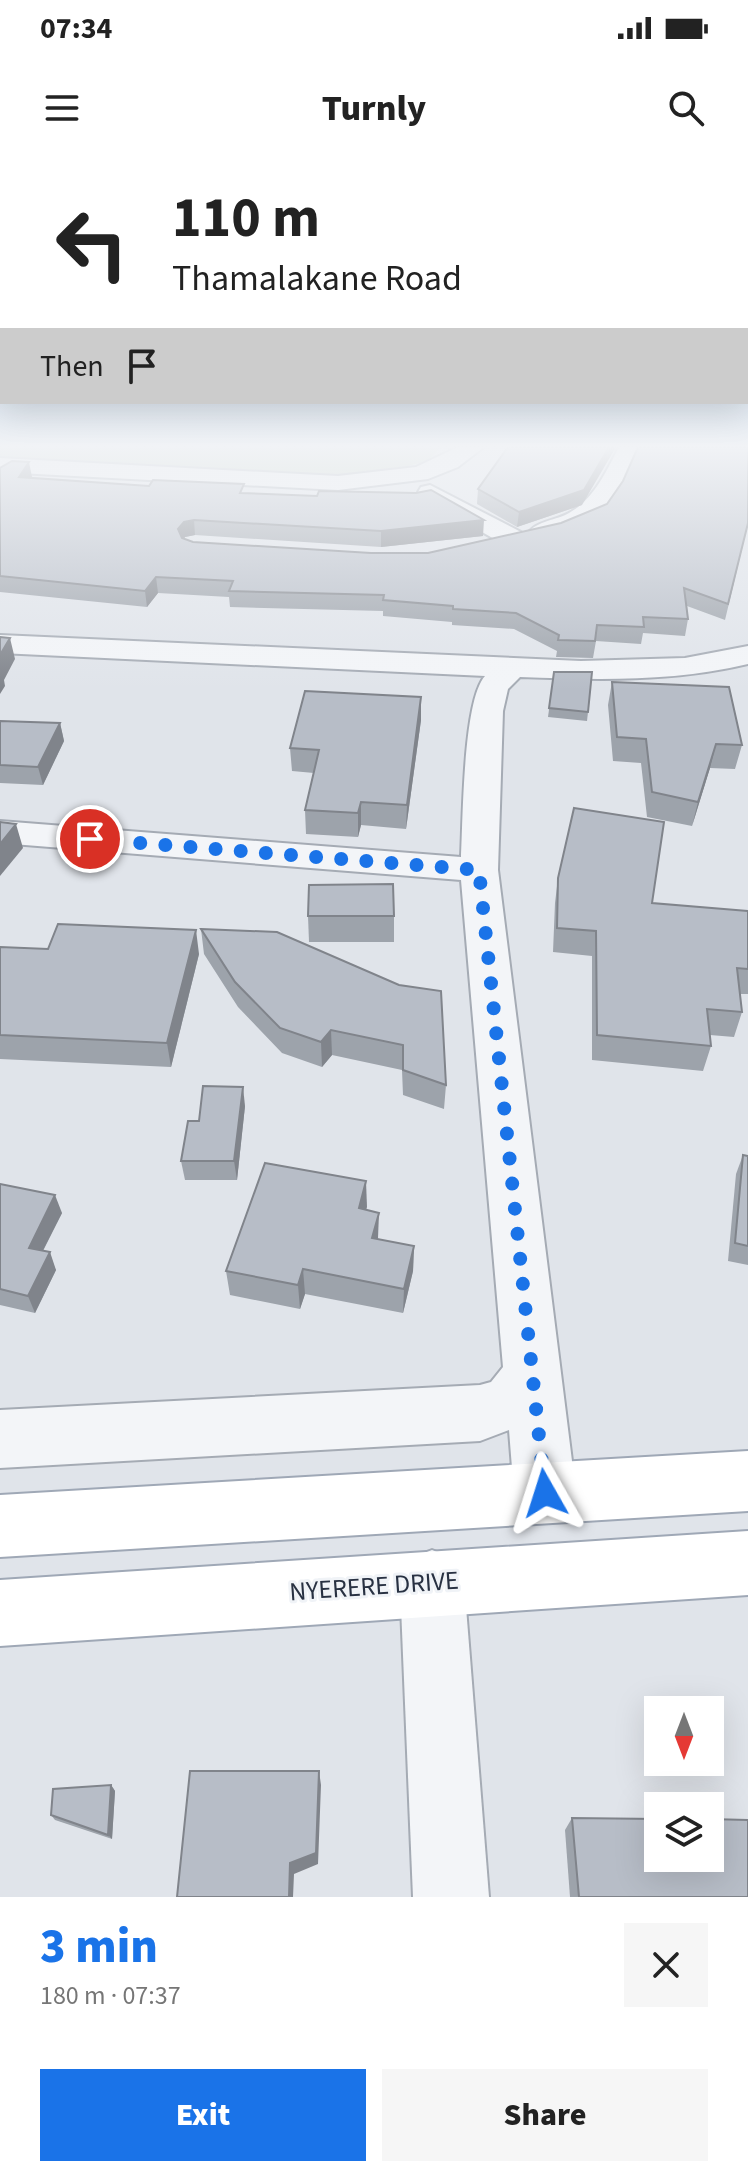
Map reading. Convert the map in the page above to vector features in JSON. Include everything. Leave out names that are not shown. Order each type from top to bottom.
[{"type":"main road","points":[[0,1526],[748,1481]]},
{"type":"main road","name":"NYERERE DRIVE","points":[[0,1613],[748,1563]]},
{"type":"street","points":[[495,528],[512,538]]},
{"type":"street","points":[[474,549],[552,528]]},
{"type":"street","points":[[0,644],[604,670],[724,662],[748,655]]},
{"type":"street","points":[[512,668],[493,686],[487,711],[479,870],[545,1493]]},
{"type":"street","points":[[0,832],[479,870]]},
{"type":"street","points":[[0,1439],[480,1413],[510,1402],[533,1375]]},
{"type":"street","points":[[432,1582],[451,1897]]},
{"type":"building","points":[[0,528],[179,528],[182,538],[193,542],[371,553],[428,553],[539,528],[747,528],[728,604],[684,588],[688,619],[643,617],[644,627],[597,625],[595,641],[558,640],[559,635],[516,613],[383,600],[384,595],[229,591],[233,581],[156,577],[145,591],[0,576]]},
{"type":"building","points":[[331,528],[409,528],[381,531]]},
{"type":"building","points":[[0,637],[10,638],[0,655]]},
{"type":"building","points":[[554,672],[592,672],[588,712],[549,708]]},
{"type":"building","points":[[612,682],[729,687],[742,745],[716,744],[698,802],[652,792],[646,739],[617,737]]},
{"type":"building","points":[[305,691],[421,697],[407,805],[361,802],[358,813],[305,810],[319,750],[290,748]]},
{"type":"building","points":[[0,721],[60,723],[38,767],[0,765]]},
{"type":"building","points":[[574,808],[664,822],[652,903],[748,911],[748,969],[737,968],[742,1012],[707,1009],[711,1046],[597,1035],[596,931],[557,928],[558,878]]},
{"type":"building","points":[[0,822],[16,824],[0,844]]},
{"type":"building","points":[[393,884],[394,916],[308,916],[309,885]]},
{"type":"building","points":[[58,924],[196,930],[167,1043],[0,1035],[0,947],[48,949]]},
{"type":"building","points":[[201,929],[277,932],[399,985],[441,991],[446,1085],[403,1070],[403,1045],[331,1030],[321,1042],[280,1028],[235,982]]},
{"type":"building","points":[[203,1086],[243,1087],[234,1161],[181,1161],[188,1121],[199,1121]]},
{"type":"building","points":[[743,1155],[748,1156],[748,1246],[735,1243]]},
{"type":"building","points":[[265,1163],[366,1181],[359,1208],[379,1213],[372,1238],[414,1246],[404,1289],[303,1269],[298,1285],[226,1271]]},
{"type":"building","points":[[0,1184],[55,1195],[29,1248],[50,1252],[28,1296],[0,1289]]},
{"type":"building","points":[[190,1771],[319,1771],[316,1853],[290,1863],[289,1897],[177,1897]]},
{"type":"building","points":[[111,1785],[108,1835],[51,1815],[53,1789]]},
{"type":"building","points":[[572,1818],[644,1819],[644,1872],[724,1872],[724,1819],[748,1820],[748,1897],[579,1897]]},
{"type":"route","points":[[90,839],[479,870],[545,1493]]}]
